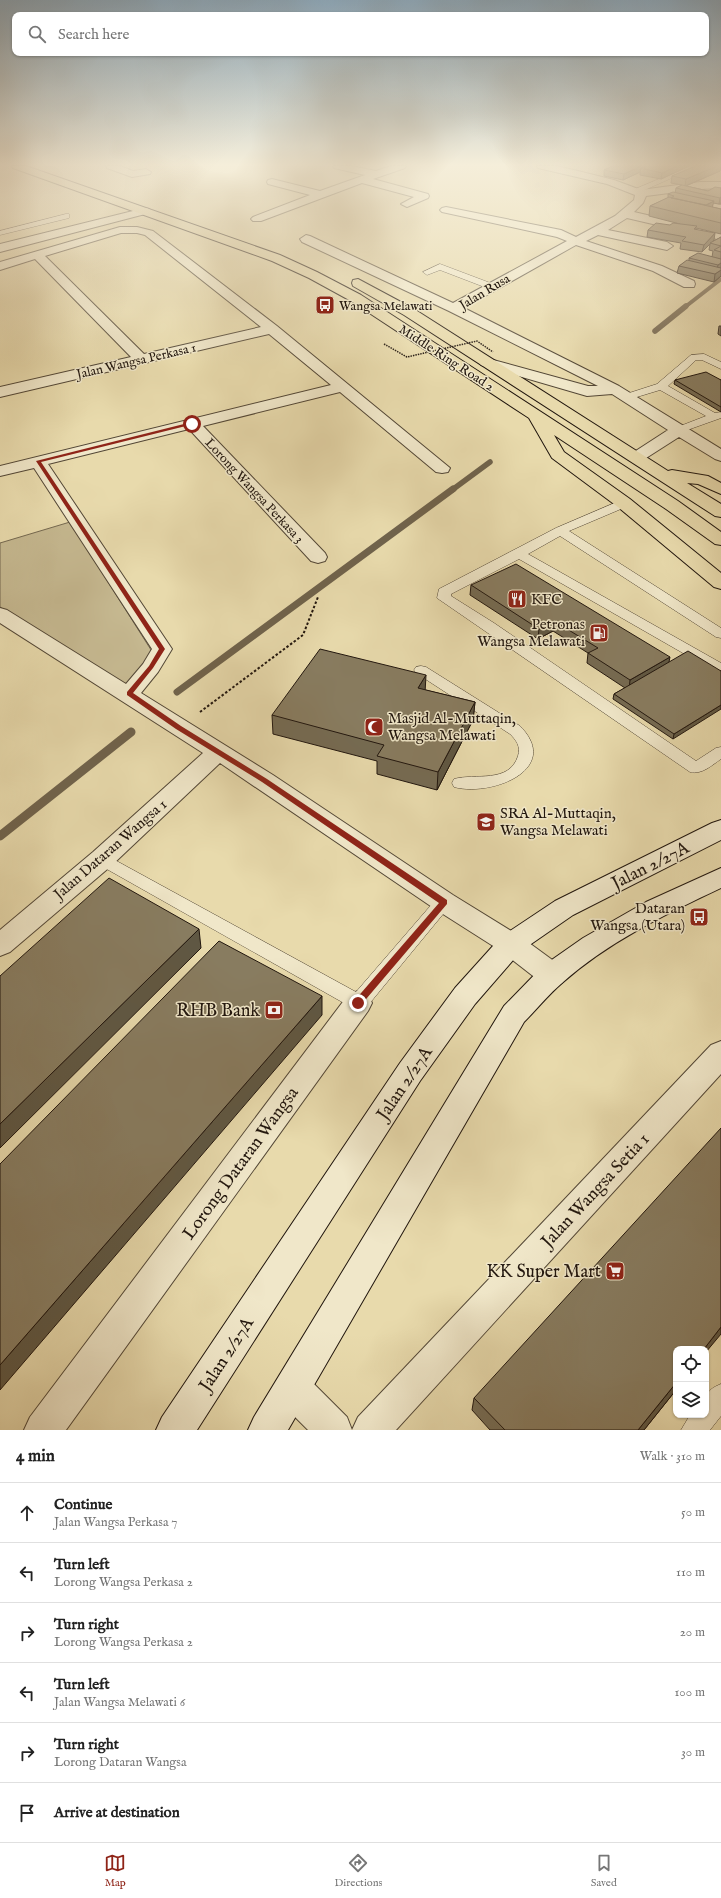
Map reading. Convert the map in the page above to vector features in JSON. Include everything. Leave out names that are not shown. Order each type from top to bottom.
[{"type":"highway","name":"Middle Ring Road 2","points":[[205,233],[269,256],[313,275],[356,298],[534,413],[672,505],[721,540]]},
{"type":"highway","points":[[239,233],[306,258]]},
{"type":"highway","name":"Middle Ring Road 2","points":[[345,276],[490,357],[636,457],[721,512]]},
{"type":"highway","points":[[534,413],[558,455],[624,503],[721,583]]},
{"type":"highway","points":[[661,473],[702,480],[721,489]]},
{"type":"street","points":[[0,248],[60,233]]},
{"type":"street","points":[[0,266],[111,233]]},
{"type":"street","points":[[148,233],[272,329],[341,387],[442,468]]},
{"type":"street","points":[[555,233],[561,234],[575,242],[664,270],[678,276],[689,284]]},
{"type":"street","name":"Jalan Rusa","points":[[454,308],[490,286],[594,233]]},
{"type":"street","points":[[605,233],[667,246]]},
{"type":"street","points":[[706,233],[716,235]]},
{"type":"street","points":[[306,239],[454,308]]},
{"type":"street","points":[[36,255],[141,359]]},
{"type":"street","name":"Jalan Rusa","points":[[454,308],[627,397],[721,456]]},
{"type":"street","name":"Jalan Wangsa Perkasa 1","points":[[0,392],[272,329]]},
{"type":"street","points":[[490,357],[587,391],[603,392],[614,390]]},
{"type":"street","points":[[0,471],[341,387]]},
{"type":"street","name":"Lorong Wangsa Perkasa 3","points":[[192,424],[318,557]]},
{"type":"street","points":[[636,457],[679,430]]},
{"type":"street","points":[[38,461],[162,649],[151,667],[129,694]]},
{"type":"street","points":[[0,614],[129,694],[178,728],[265,781],[444,902],[511,944],[552,975]]},
{"type":"street","name":"Jalan Dataran Wangsa 1","points":[[0,945],[102,859],[218,752]]},
{"type":"street","name":"Jalan 2/27A","points":[[175,1430],[410,1072],[465,996],[511,944],[564,908],[721,829]]},
{"type":"street","points":[[267,1430],[293,1389],[514,1014],[552,975],[596,943],[648,913],[721,877]]},
{"type":"street","name":"Lorong Dataran Wangsa","points":[[42,1430],[358,1003]]},
{"type":"street","name":"Jalan Wangsa Setia 1","points":[[371,1430],[721,1054]]},
{"type":"street","points":[[293,1389],[334,1430]]},
{"type":"lane","points":[[427,272],[440,267],[490,286]]},
{"type":"lane","points":[[627,397],[661,386],[694,357],[704,357],[721,366]]},
{"type":"lane","points":[[661,386],[717,415]]},
{"type":"lane","points":[[679,430],[717,415]]},
{"type":"lane","points":[[624,503],[560,531],[519,554],[444,592],[444,598],[489,626],[696,768],[721,752]]},
{"type":"lane","points":[[560,531],[721,634]]},
{"type":"lane","points":[[519,554],[721,669]]},
{"type":"lane","points":[[421,670],[515,730],[524,740],[527,751],[521,767],[507,777],[489,783],[460,783]]},
{"type":"lane","points":[[102,859],[358,1003]]},
{"type":"lane","name":"Lorong Dataran Wangsa","points":[[358,1003],[444,902]]},
{"type":"lane","points":[[694,1430],[721,1396]]},
{"type":"path","points":[[384,344],[407,357],[477,341],[490,357]]},
{"type":"path","points":[[178,728],[303,635],[318,597]]},
{"type":"shaded area","points":[[70,522],[153,653],[127,685],[0,607],[0,543]]},
{"type":"building","points":[[663,233],[715,233],[704,245],[682,241],[686,237]]},
{"type":"building","points":[[721,237],[721,246],[710,243]]},
{"type":"building","points":[[721,246],[721,252],[714,250]]},
{"type":"building","points":[[698,253],[721,259],[721,263],[718,265],[689,258]]},
{"type":"building","points":[[687,260],[721,268],[721,270],[715,274],[679,266]]},
{"type":"building","points":[[706,372],[721,380],[721,407],[675,380]]},
{"type":"building","points":[[516,564],[670,657],[630,680],[588,653],[598,648],[554,621],[539,629],[471,585]]},
{"type":"building","name":"Masjid Al-Muttaqin, Wangsa Melawati","points":[[320,649],[426,675],[418,688],[475,702],[438,772],[377,756],[384,745],[272,715]]},
{"type":"building","points":[[688,651],[721,671],[721,705],[674,734],[614,694]]},
{"type":"building","points":[[109,878],[199,929],[0,1124],[0,976]]},
{"type":"building","points":[[219,941],[322,996],[0,1365],[0,1164]]},
{"type":"building","points":[[721,1128],[721,1327],[706,1346],[673,1346],[673,1387],[638,1430],[505,1430],[474,1398]]},
{"type":"waterway","points":[[685,307],[721,279]]},
{"type":"waterway","points":[[655,331],[686,306]]},
{"type":"waterway","points":[[452,490],[490,462]]},
{"type":"waterway","points":[[177,692],[453,489]]},
{"type":"waterway","points":[[0,836],[131,732]]},
{"type":"place","name":"Wangsa Melawati","points":[[325,305]]},
{"type":"place","name":"KFC","points":[[517,599]]},
{"type":"place","name":"Petronas Wangsa Melawati","points":[[599,633]]},
{"type":"place","name":"Masjid Al-Muttaqin, Wangsa Melawati","points":[[374,727]]},
{"type":"place","name":"SRA Al-Muttaqin, Wangsa Melawati","points":[[486,822]]},
{"type":"place","name":"Dataran Wangsa (Utara)","points":[[699,917]]},
{"type":"place","name":"RHB Bank","points":[[274,1010]]},
{"type":"place","name":"KK Super Mart","points":[[615,1271]]},
{"type":"route","points":[[192,424],[38,461],[162,649],[151,667],[129,694],[178,728],[265,781],[444,902],[358,1003]]}]
